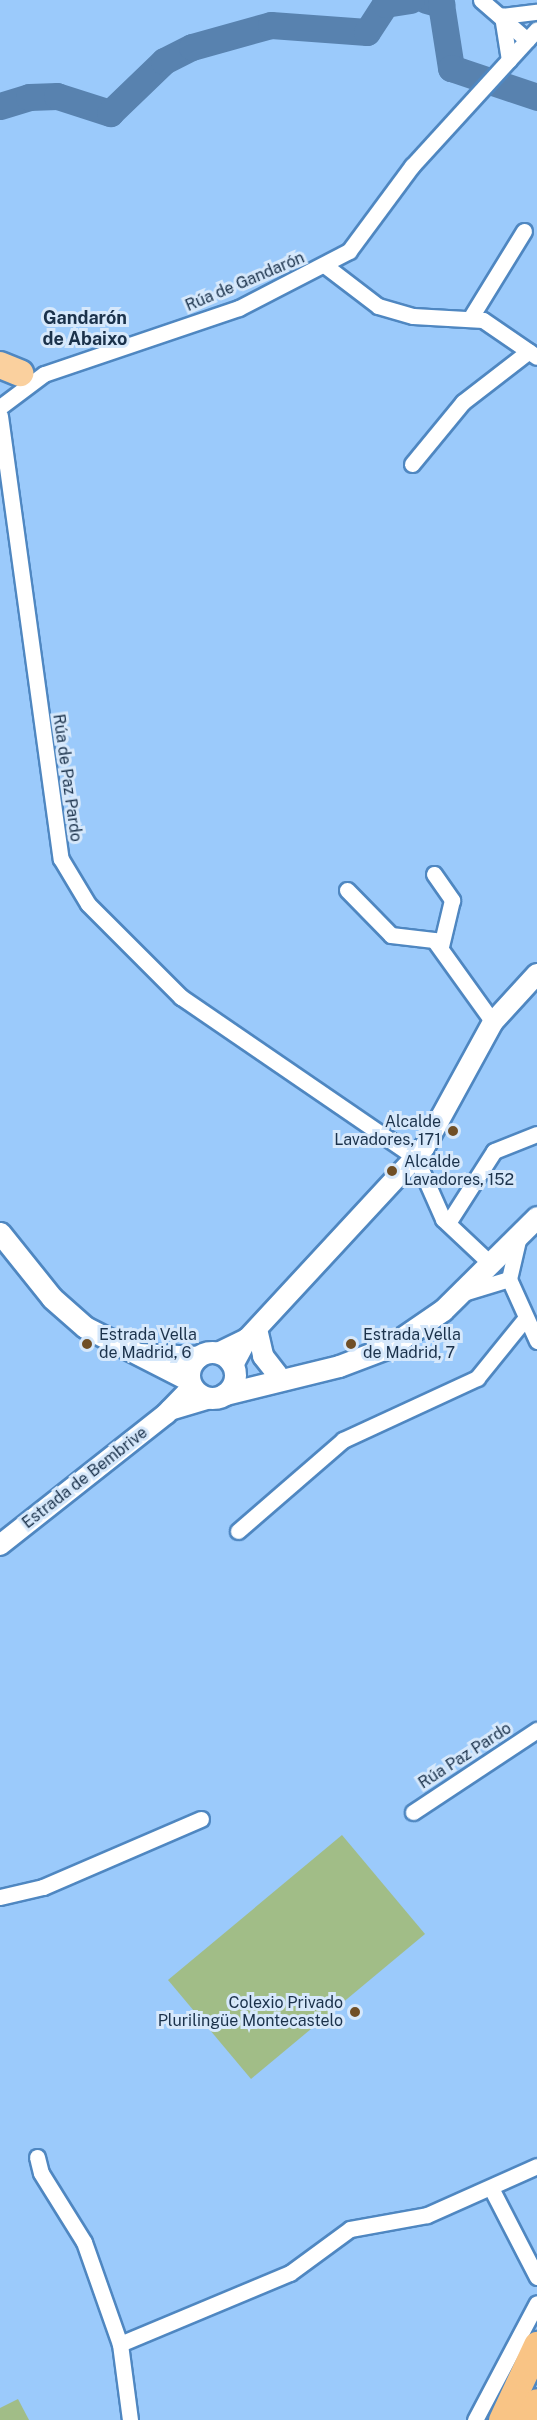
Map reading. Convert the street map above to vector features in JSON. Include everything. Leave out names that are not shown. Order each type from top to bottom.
[{"type":"highway","points":[[502,2420],[537,2345]]},
{"type":"highway","points":[[528,2420],[537,2402]]},
{"type":"main road","points":[[0,1233],[68,1314],[169,1374],[217,1396],[285,1375],[372,1355],[427,1323],[463,1293],[537,1217]]},
{"type":"main road","points":[[135,1353],[221,1361],[285,1375]]},
{"type":"main road","points":[[190,1383],[221,1361]]},
{"type":"main road","points":[[217,1396],[221,1361]]},
{"type":"street","points":[[481,0],[532,35]]},
{"type":"street","points":[[502,16],[537,12]]},
{"type":"street","points":[[502,16],[503,66]]},
{"type":"street","name":"Rúa de Gandarón","points":[[0,406],[16,372],[197,324],[327,267],[366,235],[412,166],[532,35]]},
{"type":"street","points":[[471,317],[525,231]]},
{"type":"street","points":[[327,267],[362,297],[394,312],[471,317],[498,327],[533,354],[463,402],[412,464]]},
{"type":"street","name":"Rúa de Paz Pardo","points":[[0,416],[61,859],[88,904],[173,990],[416,1158]]},
{"type":"street","points":[[434,874],[452,900],[441,946]]},
{"type":"street","points":[[347,890],[391,935],[426,937],[441,946],[492,1022]]},
{"type":"street","points":[[221,1361],[252,1334],[416,1158],[492,1022],[537,974]]},
{"type":"street","points":[[448,1223],[494,1151],[537,1134]]},
{"type":"street","points":[[416,1158],[448,1223],[491,1264]]},
{"type":"street","points":[[519,1236],[509,1279],[524,1320],[537,1341]]},
{"type":"street","points":[[463,1293],[509,1279]]},
{"type":"street","points":[[238,1531],[343,1440],[477,1378],[524,1320]]},
{"type":"street","points":[[252,1334],[263,1356],[285,1375]]},
{"type":"street","points":[[169,1374],[174,1407]]},
{"type":"street","points":[[174,1407],[190,1383]]},
{"type":"street","points":[[174,1407],[217,1396]]},
{"type":"street","name":"Estrada de Bembrive","points":[[0,1545],[174,1407]]},
{"type":"street","name":"Rúa Paz Pardo","points":[[413,1812],[537,1730]]},
{"type":"street","points":[[0,1897],[43,1887],[201,1820]]},
{"type":"street","points":[[37,2157],[41,2173],[84,2242],[120,2344],[130,2420]]},
{"type":"street","points":[[120,2344],[290,2274],[350,2229],[427,2215],[492,2190],[537,2166]]},
{"type":"street","points":[[492,2190],[537,2277]]},
{"type":"street","points":[[475,2420],[537,2303]]},
{"type":"green space","points":[[342,1835],[425,1934],[251,2079],[168,1980]]},
{"type":"green space","points":[[18,2399],[29,2420],[0,2420],[0,2408]]},
{"type":"waterway","points":[[0,106],[29,97],[57,96],[110,113],[164,61],[192,47],[271,25],[367,32],[385,4],[411,0]]},
{"type":"waterway","points":[[426,0],[441,4],[451,68],[537,97]]},
{"type":"place","name":"Alcalde Lavadores, 171","points":[[453,1131]]},
{"type":"place","name":"Alcalde Lavadores, 152","points":[[392,1171]]},
{"type":"place","name":"Estrada Vella de Madrid, 6","points":[[87,1344]]},
{"type":"place","name":"Estrada Vella de Madrid, 7","points":[[351,1344]]},
{"type":"place","name":"Colexio Privado Plurilingüe Montecastelo","points":[[355,2012]]},
{"type":"district","name":"Gandarón de Abaixo","points":[[85,329]]}]
